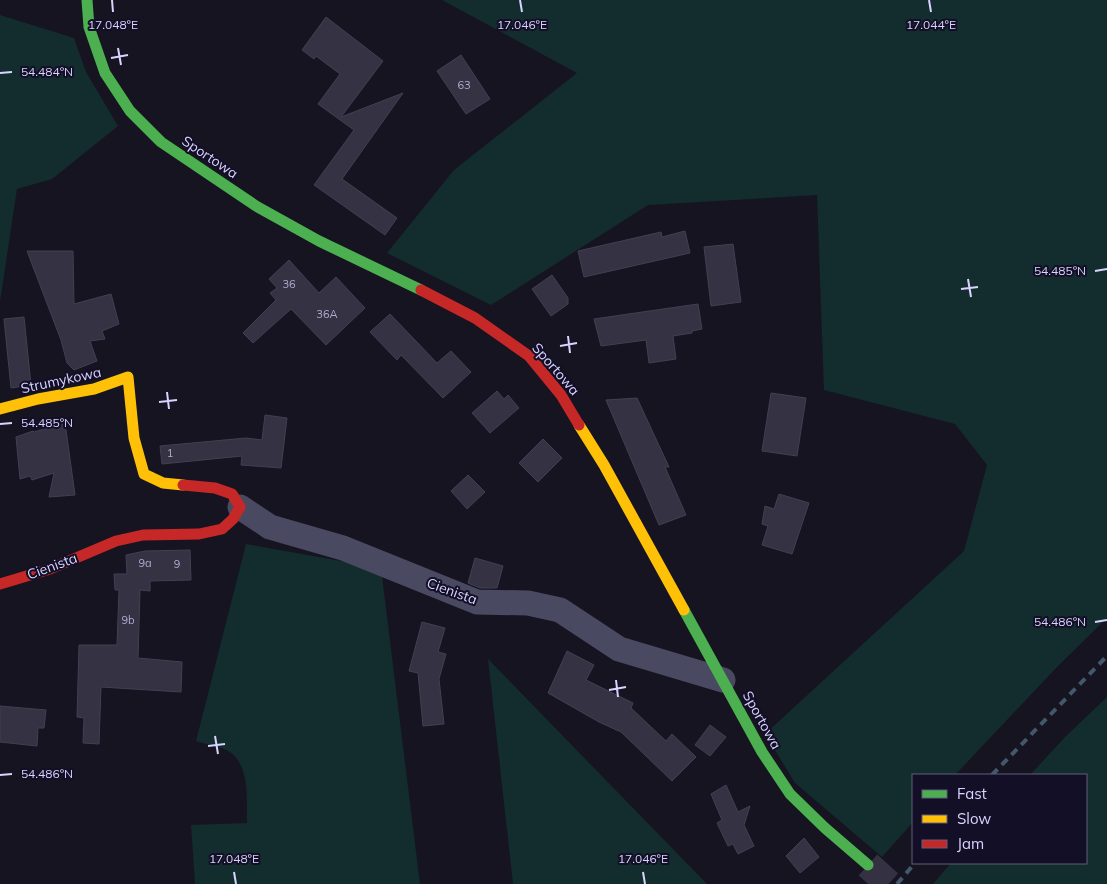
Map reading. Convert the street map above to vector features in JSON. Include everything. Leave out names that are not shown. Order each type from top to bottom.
[{"type":"street","name":"Sportowa","points":[[88,0],[88,27],[105,73],[130,111],[161,142],[256,206],[319,241],[426,292],[475,318],[529,356],[561,395],[604,465],[762,752],[790,794],[824,828],[868,865]]},
{"type":"street","name":"Cienista","points":[[128,377],[133,433],[138,458],[144,474],[163,483],[215,488],[232,494],[240,506],[270,527],[343,548],[477,602],[528,602],[560,610],[619,649],[723,680]]},
{"type":"street","name":"Strumykowa","points":[[0,409],[37,399],[108,386],[128,377]]},
{"type":"street","name":"Cienista","points":[[0,584],[50,569],[116,541],[143,536],[199,534],[222,529],[233,519],[240,506]]},
{"type":"green space","points":[[442,0],[1107,0],[1107,618],[1057,667],[956,774],[912,774],[912,823],[882,857],[795,783],[765,734],[964,551],[987,465],[955,424],[824,390],[817,195],[648,205],[491,305],[387,253],[454,170],[577,73]]},
{"type":"green space","points":[[0,15],[74,38],[86,72],[118,126],[52,179],[17,189],[0,302]]},
{"type":"green space","points":[[246,544],[381,568],[420,884],[195,884],[191,825],[247,823],[246,785],[237,758],[227,750],[196,741]]},
{"type":"green space","points":[[488,659],[707,884],[513,884]]},
{"type":"green space","points":[[1107,697],[1107,884],[933,884],[950,864],[1087,864],[1087,774],[1031,774],[1065,737]]},
{"type":"building","points":[[326,17],[383,61],[341,117],[403,93],[342,179],[397,218],[385,235],[314,185],[354,130],[318,104],[340,74],[316,56],[314,59],[302,50]]},
{"type":"building","points":[[461,55],[490,99],[466,114],[437,71]]},
{"type":"building","points":[[685,231],[690,253],[584,277],[578,251],[661,232],[662,237]]},
{"type":"building","points":[[733,244],[741,302],[711,306],[704,247]]},
{"type":"building","points":[[27,251],[73,251],[74,304],[111,294],[119,324],[102,331],[105,339],[90,341],[97,361],[74,370],[67,363],[61,340]]},
{"type":"building","points":[[289,260],[319,293],[336,277],[365,308],[326,345],[291,309],[253,343],[243,333],[276,300],[270,293],[277,288],[269,279]]},
{"type":"building","points":[[552,275],[568,298],[568,304],[551,316],[532,289]]},
{"type":"building","points":[[698,304],[702,329],[692,331],[692,333],[673,336],[676,359],[649,363],[646,340],[601,346],[594,319]]},
{"type":"building","points":[[390,314],[437,363],[451,351],[471,372],[443,398],[401,355],[397,360],[370,332]]},
{"type":"building","points":[[24,317],[31,385],[11,388],[4,319]]},
{"type":"building","points":[[497,391],[504,399],[508,395],[519,408],[490,433],[472,413]]},
{"type":"building","points":[[771,393],[806,398],[797,456],[762,451]]},
{"type":"building","points":[[637,398],[669,467],[665,467],[686,515],[659,525],[606,400]]},
{"type":"building","points":[[265,415],[287,418],[281,468],[241,465],[242,456],[162,464],[160,446],[246,438],[262,440]]},
{"type":"building","points":[[65,423],[75,495],[49,497],[54,473],[32,480],[30,476],[20,479],[16,437]]},
{"type":"building","points":[[543,439],[562,458],[538,482],[519,463]]},
{"type":"building","points":[[468,475],[485,492],[467,509],[451,491]]},
{"type":"building","points":[[779,494],[809,503],[792,554],[762,545],[768,526],[762,524],[765,506],[774,509]]},
{"type":"building","points":[[190,550],[191,580],[150,581],[150,591],[140,590],[138,658],[182,662],[181,692],[101,687],[99,744],[83,743],[84,718],[77,717],[79,645],[117,645],[119,590],[115,590],[114,574],[127,574],[126,555],[145,551]]},
{"type":"building","points":[[475,558],[503,566],[497,588],[480,588],[468,583]]},
{"type":"building","points":[[422,622],[445,628],[438,652],[446,654],[439,679],[444,724],[423,726],[418,673],[409,671]]},
{"type":"building","points":[[567,651],[594,665],[586,680],[633,703],[631,708],[666,741],[672,734],[696,757],[672,781],[621,732],[599,722],[548,693]]},
{"type":"building","points":[[0,706],[46,710],[44,728],[38,728],[37,746],[0,742]]},
{"type":"building","points":[[710,725],[726,737],[710,756],[695,745]]},
{"type":"building","points":[[726,785],[738,812],[750,806],[744,825],[754,846],[738,854],[733,844],[728,846],[717,823],[722,820],[711,794]]},
{"type":"building","points":[[804,838],[819,857],[800,873],[786,856]]},
{"type":"tunnel","points":[[868,865],[889,884]]},
{"type":"railway","points":[[993,774],[1107,656]]},
{"type":"railway","points":[[897,884],[914,864]]},
{"type":"traffic: fast","points":[[87,0],[89,27],[105,73],[130,111],[161,142],[256,206],[319,241],[421,290]]},
{"type":"traffic: fast","points":[[684,610],[762,752],[790,794],[825,828],[868,865]]},
{"type":"traffic: slow","points":[[0,409],[38,399],[94,389],[128,377],[134,438],[144,474],[163,483],[183,485]]},
{"type":"traffic: slow","points":[[579,425],[604,465],[684,610]]},
{"type":"traffic: jam","points":[[421,290],[475,318],[529,356],[561,395],[579,425]]},
{"type":"traffic: jam","points":[[0,584],[50,569],[116,541],[143,535],[199,534],[222,529],[233,519],[240,507],[232,494],[215,488],[183,485]]}]
